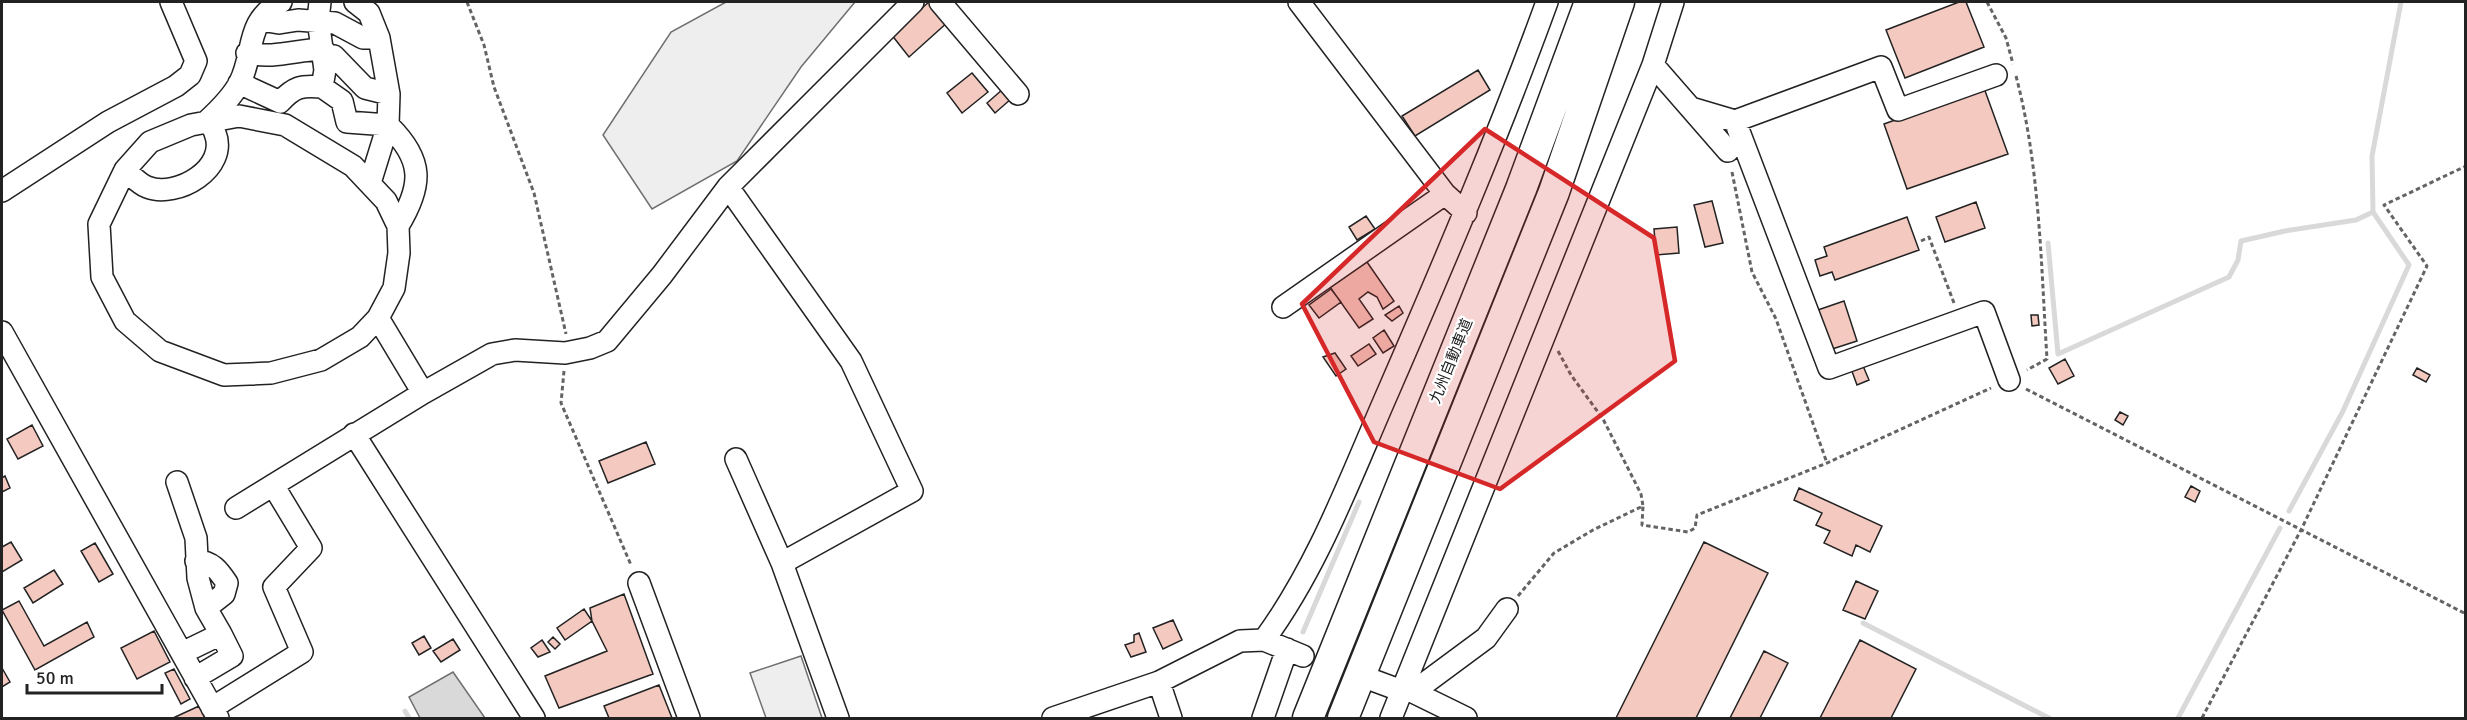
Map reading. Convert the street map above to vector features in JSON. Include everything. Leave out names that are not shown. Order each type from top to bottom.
[{"type":"highway","name":"九州自動車道","points":[[1308,718],[1521,189],[1590,2]]},
{"type":"highway","points":[[1343,718],[1554,192],[1619,2]]},
{"type":"street","points":[[2,191],[108,122],[177,86],[190,75],[196,61],[171,2]]},
{"type":"street","points":[[207,121],[239,83],[247,53],[261,20],[272,6],[281,2]]},
{"type":"street","points":[[355,2],[369,13],[379,38],[389,94],[388,125],[370,183]]},
{"type":"street","points":[[236,508],[354,434],[492,354],[515,350],[565,353],[590,348],[607,341],[662,275],[728,187],[913,2]]},
{"type":"street","points":[[940,2],[1018,94]]},
{"type":"street","points":[[1299,2],[1445,194],[1466,213]]},
{"type":"street","points":[[1264,640],[1284,613],[1328,528],[1466,213],[1547,2]]},
{"type":"street","points":[[1391,718],[1406,689],[1653,64],[1673,2]]},
{"type":"street","points":[[261,20],[279,24],[298,20],[319,11]]},
{"type":"street","points":[[319,11],[363,38],[379,38]]},
{"type":"street","points":[[319,11],[324,52],[322,87]]},
{"type":"street","points":[[247,53],[282,56],[296,50],[324,52],[334,56],[365,88],[389,94]]},
{"type":"street","points":[[1653,64],[1728,151]]},
{"type":"street","points":[[1691,108],[1735,121],[1881,67],[1898,110],[1996,75]]},
{"type":"street","points":[[239,83],[280,102],[292,88],[304,85],[322,87],[342,101],[347,122],[388,125],[410,149],[416,167],[416,189],[411,205],[398,226]]},
{"type":"street","points":[[238,116],[285,124],[353,166],[386,201],[398,226],[399,252],[394,288],[378,318],[360,337],[321,360],[271,373],[224,375],[160,351],[125,321],[102,277],[99,224],[125,170],[150,142],[207,121],[238,116]]},
{"type":"street","points":[[125,170],[147,187],[174,190],[188,184],[204,172],[214,157],[216,133],[207,121]]},
{"type":"street","points":[[1735,121],[1828,368],[1984,312],[2009,380]]},
{"type":"street","points":[[728,187],[851,361],[912,490],[782,563]]},
{"type":"street","points":[[1283,307],[1445,194]]},
{"type":"street","points":[[378,318],[423,393]]},
{"type":"street","points":[[2,332],[215,713],[302,652],[274,587],[311,548],[273,485]]},
{"type":"street","points":[[354,434],[534,718]]},
{"type":"street","points":[[735,459],[782,563],[838,718]]},
{"type":"street","points":[[177,482],[196,538],[198,578],[206,608],[232,656],[195,678]]},
{"type":"street","points":[[639,584],[689,718]]},
{"type":"street","points":[[1406,689],[1486,638],[1507,609]]},
{"type":"street","points":[[182,653],[220,634]]},
{"type":"street","points":[[1053,718],[1159,682],[1240,641],[1264,640],[1295,653],[1263,718]]},
{"type":"street","points":[[1375,681],[1406,689],[1466,718]]},
{"type":"street","points":[[1159,682],[1171,718]]},
{"type":"path","points":[[467,2],[484,45],[494,87],[534,194],[566,335],[561,403],[639,584]]},
{"type":"path","points":[[1547,332],[1570,375],[1604,419],[1641,494],[1642,525],[1689,532],[1695,528],[1697,515],[1827,463],[2009,380],[2047,359],[2037,210],[2024,108],[2006,38],[1987,2]]},
{"type":"path","points":[[1728,151],[1752,272],[1776,319],[1827,463]]},
{"type":"path","points":[[2202,718],[2302,528],[2427,266],[2385,205],[2466,166]]},
{"type":"path","points":[[1922,241],[1929,237],[1961,320]]},
{"type":"path","points":[[2009,380],[2302,528],[2466,614]]},
{"type":"path","points":[[1507,609],[1554,553],[1593,530],[1643,506]]},
{"type":"highlighted area","points":[[1485,129],[1654,238],[1675,361],[1500,489],[1374,442],[1302,304]]},
{"type":"shaded area","points":[[726,2],[855,2],[801,67],[737,161],[652,209],[603,135],[671,32]]},
{"type":"shaded area","points":[[801,656],[822,718],[766,718],[750,673]]},
{"type":"shaded area","points":[[453,672],[485,718],[420,718],[409,697]]},
{"type":"building","points":[[929,2],[949,21],[909,57],[891,34]]},
{"type":"building","points":[[1959,2],[1966,2],[1984,47],[1905,78],[1886,30]]},
{"type":"building","points":[[1478,70],[1490,90],[1415,136],[1402,116]]},
{"type":"building","points":[[972,73],[988,92],[962,113],[947,93]]},
{"type":"building","points":[[1984,88],[2008,154],[1907,189],[1884,124]]},
{"type":"building","points":[[1003,89],[1011,99],[995,113],[987,103]]},
{"type":"building","points":[[1712,201],[1723,243],[1705,247],[1694,205]]},
{"type":"building","points":[[1976,202],[1985,228],[1945,242],[1936,217]]},
{"type":"building","points":[[1366,216],[1375,229],[1357,240],[1349,227]]},
{"type":"building","points":[[1907,217],[1919,250],[1835,280],[1832,272],[1820,276],[1815,260],[1827,256],[1824,247]]},
{"type":"building","points":[[1677,227],[1679,253],[1656,255],[1654,229]]},
{"type":"building","points":[[1367,262],[1394,301],[1383,309],[1377,297],[1368,292],[1359,299],[1373,319],[1359,328],[1330,287]]},
{"type":"building","points":[[1331,289],[1341,302],[1319,318],[1309,305]]},
{"type":"building","points":[[1844,301],[1857,341],[1826,351],[1812,312]]},
{"type":"building","points":[[1399,306],[1403,313],[1392,321],[1385,315]]},
{"type":"building","points":[[2031,315],[2038,315],[2039,325],[2032,326]]},
{"type":"building","points":[[1384,330],[1394,346],[1383,353],[1373,338]]},
{"type":"building","points":[[1369,344],[1376,354],[1358,366],[1351,356]]},
{"type":"building","points":[[1335,353],[1346,369],[1336,376],[1323,357]]},
{"type":"building","points":[[2065,359],[2074,376],[2058,384],[2049,368]]},
{"type":"building","points":[[1861,361],[1869,380],[1857,385],[1850,366]]},
{"type":"building","points":[[2417,368],[2430,375],[2426,382],[2413,375]]},
{"type":"building","points":[[2120,412],[2128,416],[2123,425],[2115,420]]},
{"type":"building","points":[[32,425],[43,446],[18,459],[7,439]]},
{"type":"building","points":[[646,442],[655,464],[608,483],[599,461]]},
{"type":"building","points":[[5,476],[10,488],[2,492],[2,478]]},
{"type":"building","points":[[2191,486],[2200,491],[2195,502],[2185,497]]},
{"type":"building","points":[[1799,488],[1882,526],[1870,552],[1856,545],[1852,556],[1824,543],[1830,531],[1816,525],[1822,513],[1794,500]]},
{"type":"building","points":[[11,542],[22,560],[2,572],[2,547]]},
{"type":"building","points":[[1704,542],[1768,573],[1696,718],[1616,718]]},
{"type":"building","points":[[95,543],[113,574],[99,582],[81,551]]},
{"type":"building","points":[[54,570],[63,584],[33,603],[24,588]]},
{"type":"building","points":[[1856,581],[1878,591],[1865,619],[1843,610]]},
{"type":"building","points":[[624,594],[653,674],[559,708],[545,676],[607,651],[592,621],[590,608]]},
{"type":"building","points":[[19,601],[44,646],[87,622],[94,637],[35,670],[2,610]]},
{"type":"building","points":[[584,609],[592,621],[565,640],[557,628]]},
{"type":"building","points":[[1173,620],[1182,640],[1163,649],[1153,628]]},
{"type":"building","points":[[154,631],[170,662],[137,679],[121,648]]},
{"type":"building","points":[[1139,633],[1146,652],[1131,657],[1125,645],[1134,642],[1134,635]]},
{"type":"building","points":[[424,636],[431,648],[419,655],[412,643]]},
{"type":"building","points":[[553,637],[560,644],[555,649],[548,642]]},
{"type":"building","points":[[453,639],[460,650],[441,662],[433,651]]},
{"type":"building","points":[[542,640],[550,652],[538,657],[531,648]]},
{"type":"building","points":[[1860,640],[1916,669],[1891,718],[1820,718]]},
{"type":"building","points":[[1764,651],[1788,663],[1760,718],[1730,718]]},
{"type":"building","points":[[2,668],[10,682],[2,687]]},
{"type":"building","points":[[174,669],[190,699],[181,704],[165,673]]},
{"type":"building","points":[[659,685],[672,718],[609,718],[604,706]]},
{"type":"building","points":[[199,706],[205,718],[173,718]]},
{"type":"waterway","points":[[2289,511],[2343,411],[2409,265],[2373,212],[2372,156],[2401,2]]},
{"type":"waterway","points":[[2048,243],[2058,354],[2229,277],[2238,260],[2241,241],[2285,231],[2356,220],[2373,212]]},
{"type":"waterway","points":[[1303,632],[1359,502]]},
{"type":"waterway","points":[[2178,718],[2280,528]]},
{"type":"waterway","points":[[1863,623],[2049,718]]},
{"type":"waterway","points":[[405,711],[409,718]]}]
